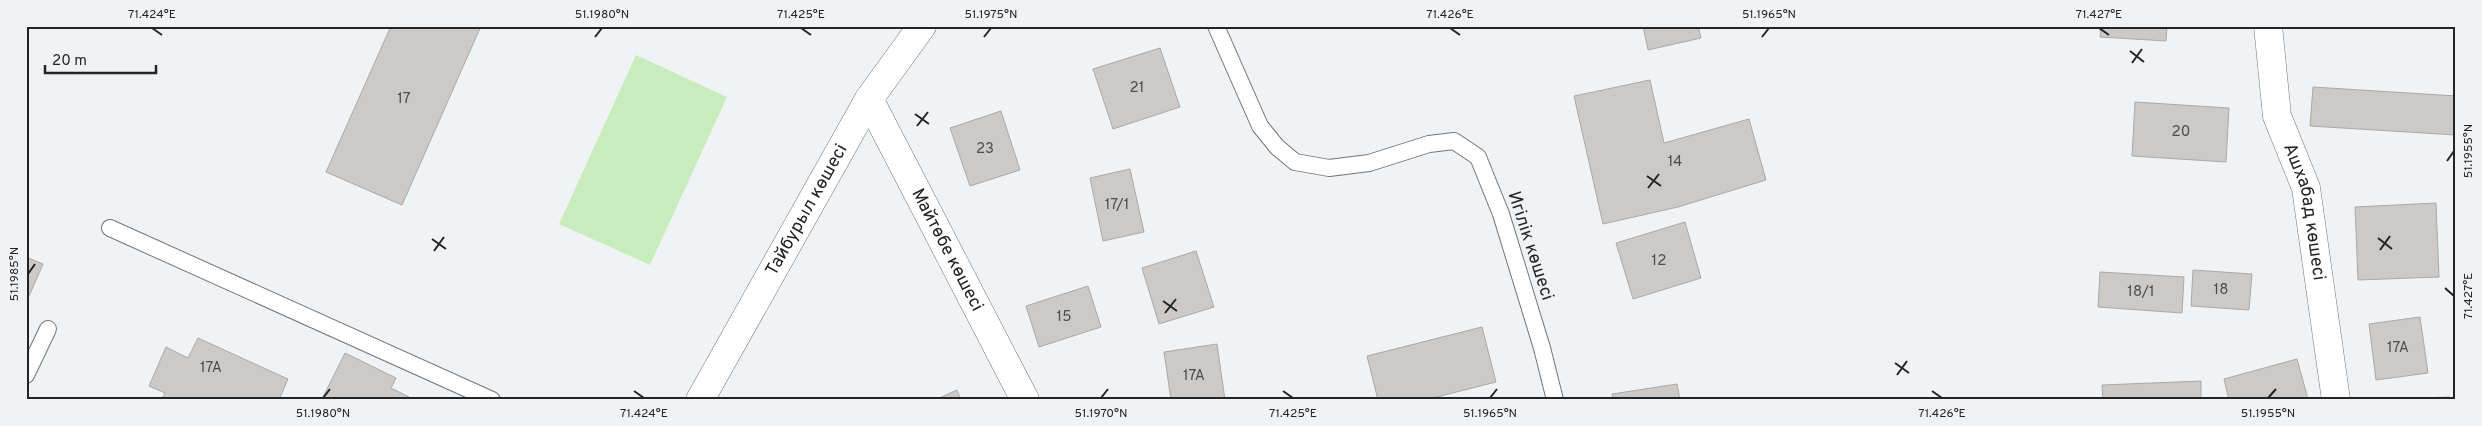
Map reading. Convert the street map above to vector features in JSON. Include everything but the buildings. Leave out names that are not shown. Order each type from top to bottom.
[{"type":"street","name":"Тайбурыл көшесі","points":[[700,400],[869,99],[922,26]]},
{"type":"street","name":"Ашхабад көшесі","points":[[2268,26],[2277,116],[2306,188],[2336,400]]},
{"type":"street","name":"Майтөбе көшесі","points":[[869,99],[1025,400]]},
{"type":"lane","name":"Игілік көшесі","points":[[1216,26],[1260,126],[1277,147],[1295,162],[1329,168],[1369,163],[1429,144],[1454,141],[1478,156],[1501,214],[1542,348],[1555,400]]},
{"type":"lane","points":[[110,228],[492,400]]},
{"type":"lane","points":[[26,376],[48,329]]},
{"type":"green space","points":[[636,55],[727,97],[650,265],[559,224]]}]
